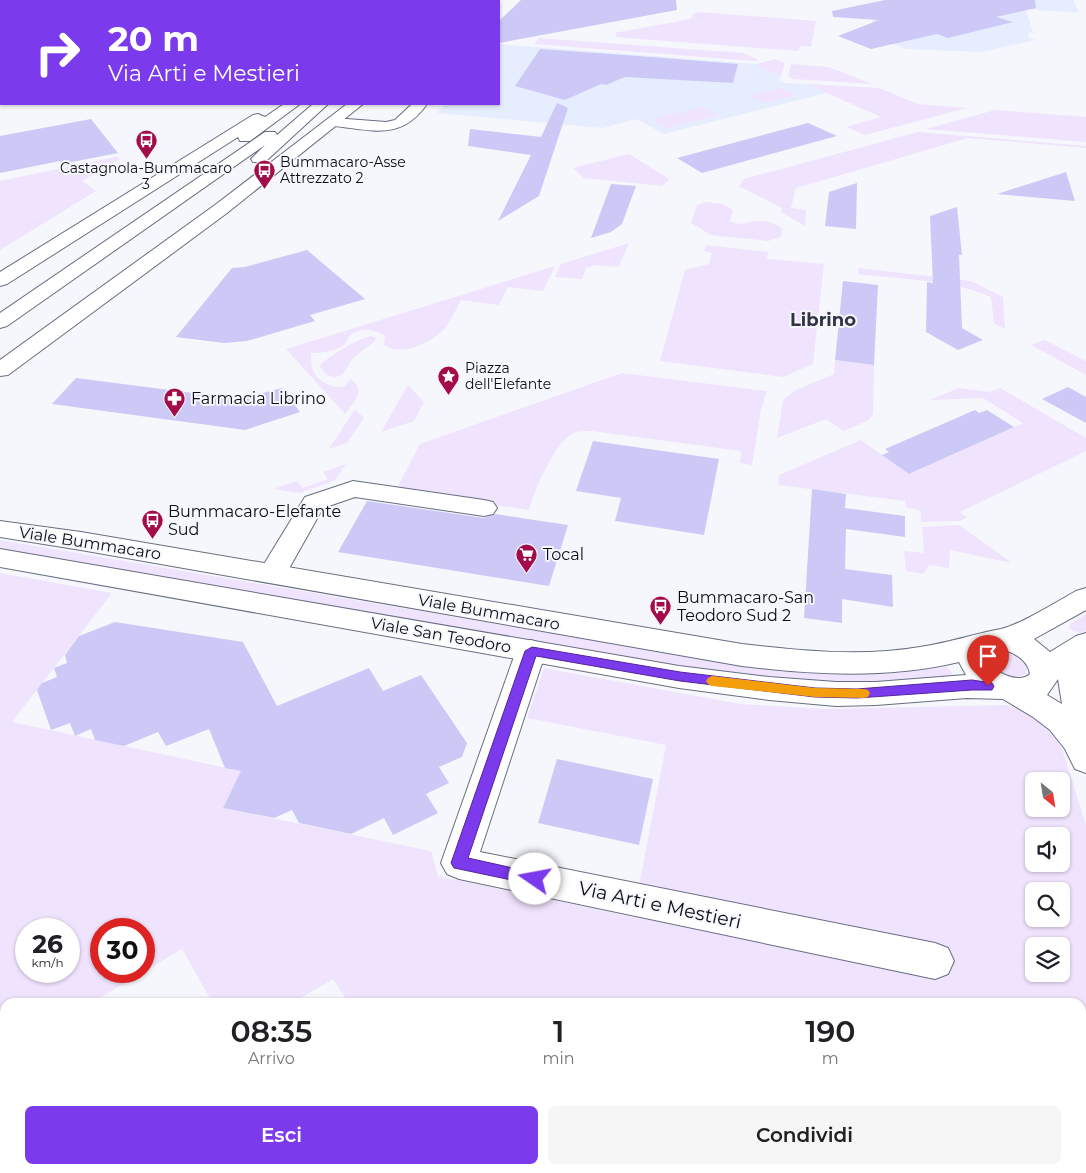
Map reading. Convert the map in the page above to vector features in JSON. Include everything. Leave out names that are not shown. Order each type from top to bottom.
[{"type":"main road","points":[[0,280],[152,182],[278,105]]},
{"type":"main road","points":[[0,303],[202,168],[292,105]]},
{"type":"main road","points":[[0,322],[213,176],[312,105]]},
{"type":"main road","points":[[43,318],[238,178],[320,105]]},
{"type":"main road","points":[[0,370],[221,209],[355,105]]},
{"type":"main road","points":[[334,122],[386,127],[400,123],[419,105]]},
{"type":"main road","points":[[272,574],[314,504],[354,489],[484,508]]},
{"type":"main road","name":"Viale Bummacaro","points":[[0,529],[742,655],[797,662],[845,665],[886,664],[942,656],[1025,631],[1086,598]]},
{"type":"main road","name":"Viale San Teodoro","points":[[0,558],[680,677],[815,692],[897,692],[972,685],[1008,689]]},
{"type":"main road","points":[[1080,721],[1054,694],[1044,677],[1042,662],[1030,649],[1021,644],[991,642],[974,657],[979,671],[994,683],[1050,711],[1064,723],[1074,736],[1086,760]]},
{"type":"main road","points":[[1008,689],[1029,689],[1041,684],[1050,667],[1083,646]]},
{"type":"main road","points":[[1083,646],[1072,672],[1086,760]]},
{"type":"main road","name":"Via Arti e Mestieri","points":[[532,651],[459,863],[935,961]]},
{"type":"shaded area","points":[[943,0],[1073,0],[1079,13],[1026,9],[1033,33],[1028,32],[1029,38],[1036,40],[981,52],[906,49],[870,35],[874,15]]},
{"type":"shaded area","points":[[700,12],[816,21],[811,47],[800,46],[798,51],[615,37],[617,34],[614,33],[691,19],[693,14]]},
{"type":"shaded area","points":[[539,38],[743,53],[759,60],[534,44]]},
{"type":"shaded area","points":[[500,44],[757,64],[757,66],[781,76],[778,79],[785,83],[807,84],[827,93],[664,134],[636,119],[603,128],[437,113],[444,105],[500,105]]},
{"type":"shaded area","points":[[775,59],[785,63],[781,76],[756,66],[757,64]]},
{"type":"shaded area","points":[[791,64],[828,67],[872,84],[793,79],[788,76]]},
{"type":"shaded area","points":[[807,84],[879,88],[918,104],[967,108],[865,135],[846,127],[881,117]]},
{"type":"shaded area","points":[[781,88],[797,95],[764,103],[749,96]]},
{"type":"shaded area","points":[[702,107],[719,115],[668,128],[651,119]]},
{"type":"shaded area","points":[[995,110],[1086,117],[1086,142],[926,129]]},
{"type":"shaded area","points":[[918,132],[1086,146],[1086,148],[968,138],[796,188],[791,208],[806,210],[805,226],[781,212],[782,208],[739,186],[744,179]]},
{"type":"shaded area","points":[[629,154],[669,179],[662,186],[584,178],[573,168]]},
{"type":"shaded area","points":[[115,157],[121,158],[82,181],[96,191],[0,250],[0,181]]},
{"type":"shaded area","points":[[705,202],[723,204],[733,210],[730,221],[734,223],[762,221],[776,225],[782,228],[781,237],[768,241],[711,235],[691,223],[697,205]]},
{"type":"shaded area","points":[[629,243],[619,267],[595,265],[586,268],[582,279],[555,277],[561,264]]},
{"type":"shaded area","points":[[706,245],[768,252],[767,259],[824,264],[813,364],[783,377],[660,361],[685,270],[709,264],[712,253],[704,251]]},
{"type":"shaded area","points":[[555,266],[543,291],[508,287],[499,305],[461,300],[445,328],[433,338],[416,347],[399,350],[391,349],[384,345],[385,336],[371,330],[361,330],[352,334],[345,344],[334,350],[311,353],[313,371],[322,381],[338,387],[347,384],[350,379],[358,388],[358,396],[345,414],[286,349]]},
{"type":"shaded area","points":[[859,268],[971,281],[1003,297],[1005,329],[994,323],[991,297],[976,291],[943,283],[858,274]]},
{"type":"shaded area","points":[[371,336],[376,338],[375,341],[353,358],[343,374],[336,377],[327,375],[320,366],[336,353]]},
{"type":"shaded area","points":[[1045,340],[1086,361],[1086,375],[1031,345]]},
{"type":"shaded area","points":[[835,360],[874,365],[873,414],[869,420],[844,431],[826,419],[777,438],[783,400],[796,390],[834,374]]},
{"type":"shaded area","points":[[622,373],[767,391],[761,409],[752,465],[740,463],[741,451],[582,431],[568,436],[554,454],[541,479],[529,510],[396,490],[420,444]]},
{"type":"shaded area","points":[[408,385],[424,402],[414,421],[381,432]]},
{"type":"shaded area","points":[[959,388],[990,392],[1000,388],[1086,438],[1086,451],[960,512],[967,517],[960,521],[921,522],[921,511],[906,507],[905,501],[778,485],[779,475],[861,440],[909,474],[926,467],[942,455],[946,458],[980,442],[995,432],[999,434],[1023,423],[983,398],[930,400]]},
{"type":"shaded area","points":[[355,409],[364,418],[347,443],[329,449]]},
{"type":"shaded area","points":[[346,464],[335,480],[300,493],[273,489],[297,481],[303,488],[328,479],[323,472]]},
{"type":"shaded area","points":[[959,525],[1012,563],[950,550],[949,568],[929,565],[923,574],[906,571],[904,551],[924,553],[922,527]]},
{"type":"shaded area","points":[[0,540],[744,666],[801,672],[868,674],[947,667],[953,674],[950,676],[872,684],[744,677],[0,550]]},
{"type":"shaded area","points":[[0,573],[112,593],[12,722],[241,771],[223,808],[431,851],[438,876],[633,917],[666,745],[527,718],[544,668],[740,704],[826,709],[1007,705],[1027,713],[1053,733],[1063,752],[1069,772],[1025,772],[1025,818],[1070,818],[1070,774],[1086,825],[1086,998],[345,998],[333,979],[301,998],[210,998],[182,949],[155,965],[155,918],[90,918],[90,983],[125,983],[100,998],[0,998]]},
{"type":"shaded area","points":[[1086,614],[1086,631],[1079,633],[1070,629],[1069,625]]},
{"type":"shaded area","points":[[1001,653],[1009,653],[1019,657],[1027,666],[1026,674],[1014,678],[998,672],[993,662],[994,657]]},
{"type":"building","points":[[521,0],[676,0],[677,10],[500,43],[500,20]]},
{"type":"building","points":[[885,0],[1035,0],[1036,8],[996,17],[1013,22],[948,38],[937,34],[871,49],[838,36],[879,20],[833,17],[832,11]]},
{"type":"building","points":[[540,49],[738,64],[733,83],[625,77],[606,85],[601,84],[565,100],[515,86]]},
{"type":"building","points":[[557,103],[568,108],[539,196],[498,221],[531,155],[468,146],[470,129],[541,137]]},
{"type":"building","points":[[91,119],[118,153],[62,164],[60,161],[0,173],[0,136]]},
{"type":"building","points":[[808,123],[837,136],[702,173],[677,158]]},
{"type":"building","points":[[1066,172],[1075,201],[997,194]]},
{"type":"building","points":[[857,183],[856,229],[825,226],[829,192]]},
{"type":"building","points":[[611,184],[636,186],[622,224],[611,232],[591,238]]},
{"type":"building","points":[[957,207],[962,255],[959,255],[962,328],[983,340],[958,350],[926,332],[927,282],[933,283],[930,216]]},
{"type":"building","points":[[307,250],[365,299],[310,315],[315,321],[247,341],[224,343],[176,337],[232,268],[245,267]]},
{"type":"building","points":[[843,281],[878,285],[874,365],[835,360]]},
{"type":"building","points":[[76,378],[240,399],[282,388],[300,412],[245,430],[52,404]]},
{"type":"building","points":[[1068,387],[1086,397],[1086,423],[1042,399]]},
{"type":"building","points":[[975,410],[979,413],[987,410],[1014,427],[909,474],[882,455],[889,452],[885,449]]},
{"type":"building","points":[[593,441],[719,459],[704,535],[615,521],[621,498],[576,491]]},
{"type":"building","points":[[812,489],[846,494],[845,508],[905,516],[905,537],[846,529],[845,569],[892,575],[893,607],[842,599],[842,623],[804,618]]},
{"type":"building","points":[[367,501],[484,518],[495,514],[568,525],[549,586],[338,552]]},
{"type":"building","points":[[115,622],[243,642],[277,706],[369,668],[383,691],[421,675],[467,743],[462,757],[439,767],[449,783],[426,794],[438,813],[393,835],[384,818],[351,834],[299,823],[292,810],[274,818],[223,808],[241,771],[225,768],[209,729],[166,746],[158,732],[124,746],[95,740],[91,729],[75,736],[70,723],[51,730],[37,690],[42,683],[57,677],[54,668],[67,663],[65,655],[79,636]]},
{"type":"building","points":[[557,759],[653,779],[639,845],[538,823]]},
{"type":"slow traffic","points":[[712,681],[815,692],[864,693]]},
{"type":"place","name":"Castagnola-Bummacaro 3","points":[[146,159]]},
{"type":"place","name":"Bummacaro-Asse Attrezzato 2","points":[[264,189]]},
{"type":"place","name":"Piazza dell'Elefante","points":[[449,395]]},
{"type":"place","name":"Farmacia Librino","points":[[175,417]]},
{"type":"place","name":"Bummacaro-Elefante Sud","points":[[152,539]]},
{"type":"place","name":"Tocal","points":[[527,573]]},
{"type":"place","name":"Bummacaro-San Teodoro Sud 2","points":[[661,625]]},
{"type":"district","name":"Librino","points":[[823,320]]},
{"type":"route","points":[[535,879],[459,863],[532,651],[680,677],[815,692],[857,694],[972,685],[988,686]]}]
